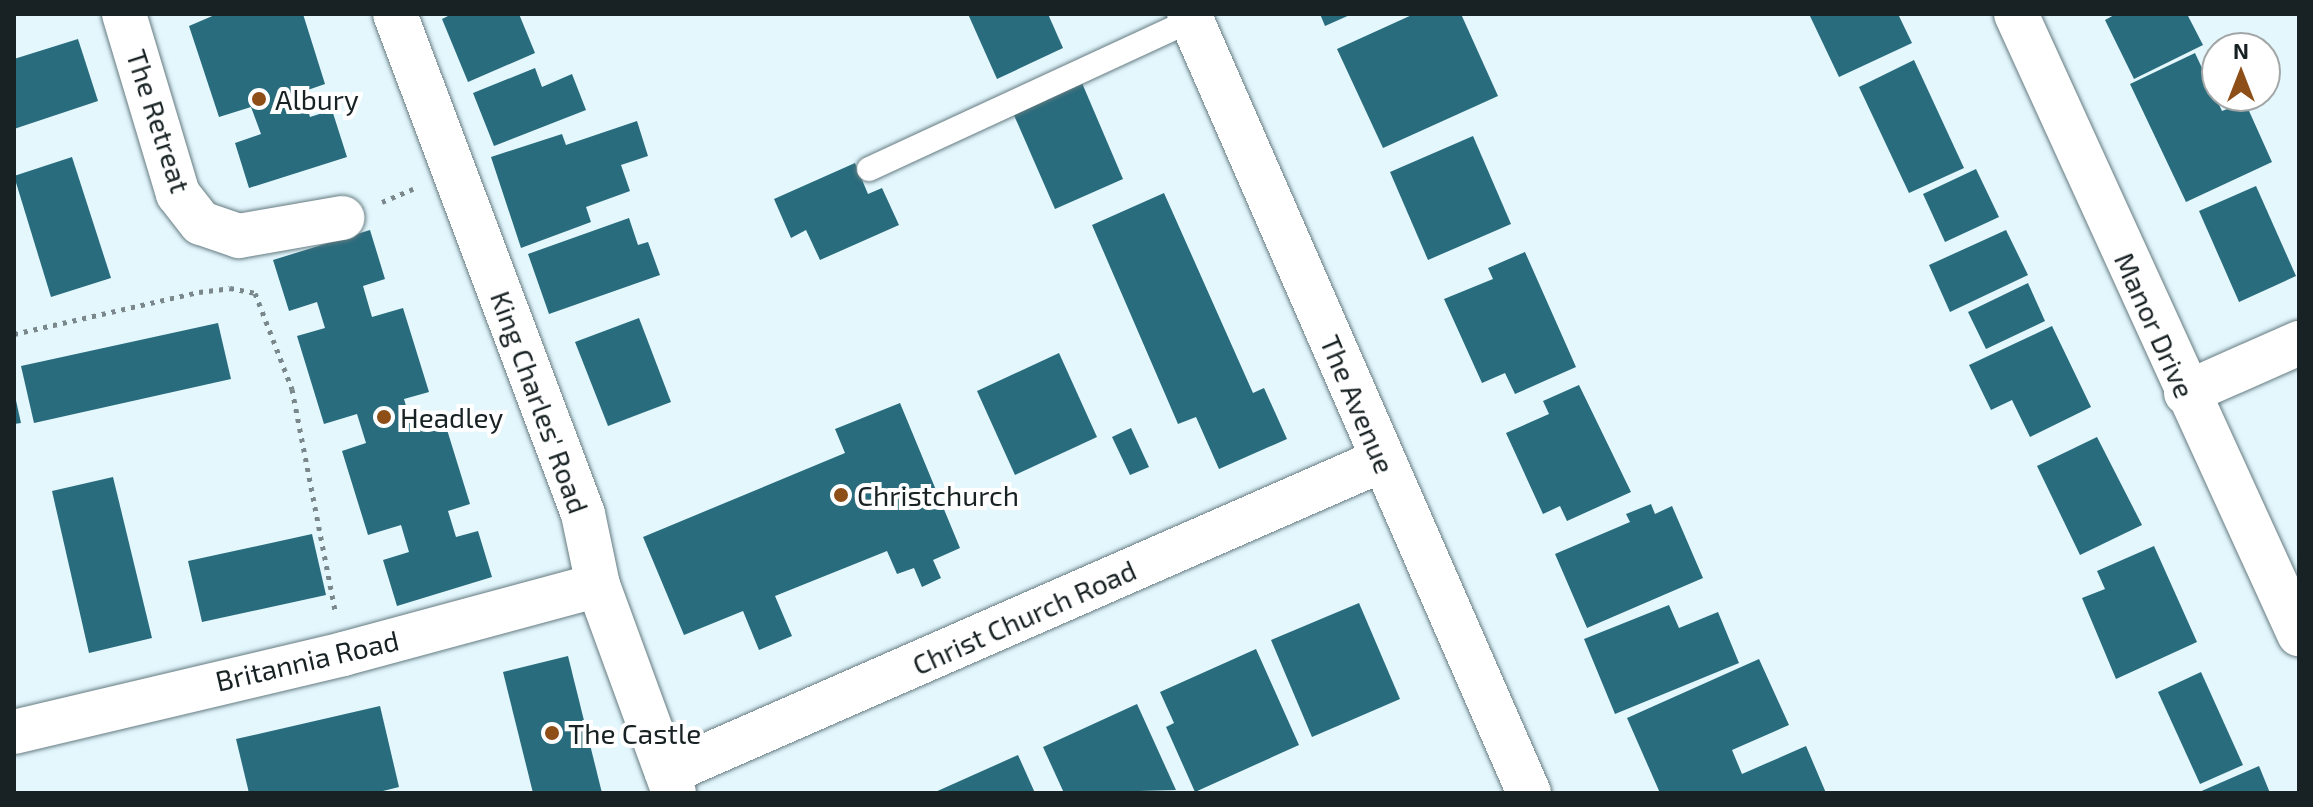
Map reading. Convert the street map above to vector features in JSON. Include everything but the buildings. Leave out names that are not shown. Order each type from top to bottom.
[{"type":"street","name":"The Retreat","points":[[124,14],[178,194],[201,223],[239,236],[342,218]]},
{"type":"street","name":"King Charles' Road","points":[[395,14],[583,514],[598,585],[670,783]]},
{"type":"street","name":"Manor Drive","points":[[2016,14],[2186,393],[2299,634]]},
{"type":"street","name":"The Avenue","points":[[1190,17],[1529,793]]},
{"type":"street","points":[[2186,393],[2299,343]]},
{"type":"street","name":"Christ Church Road","points":[[670,783],[1382,460]]},
{"type":"street","name":"Britannia Road","points":[[14,732],[343,654],[598,585]]},
{"type":"lane","points":[[869,169],[1190,17]]},
{"type":"path","points":[[14,334],[199,292],[230,288],[255,293],[292,389],[343,654]]},
{"type":"place","name":"Albury","points":[[259,99]]},
{"type":"place","name":"Headley","points":[[384,417]]},
{"type":"place","name":"Christchurch","points":[[841,495]]},
{"type":"place","name":"The Castle","points":[[552,733]]}]
